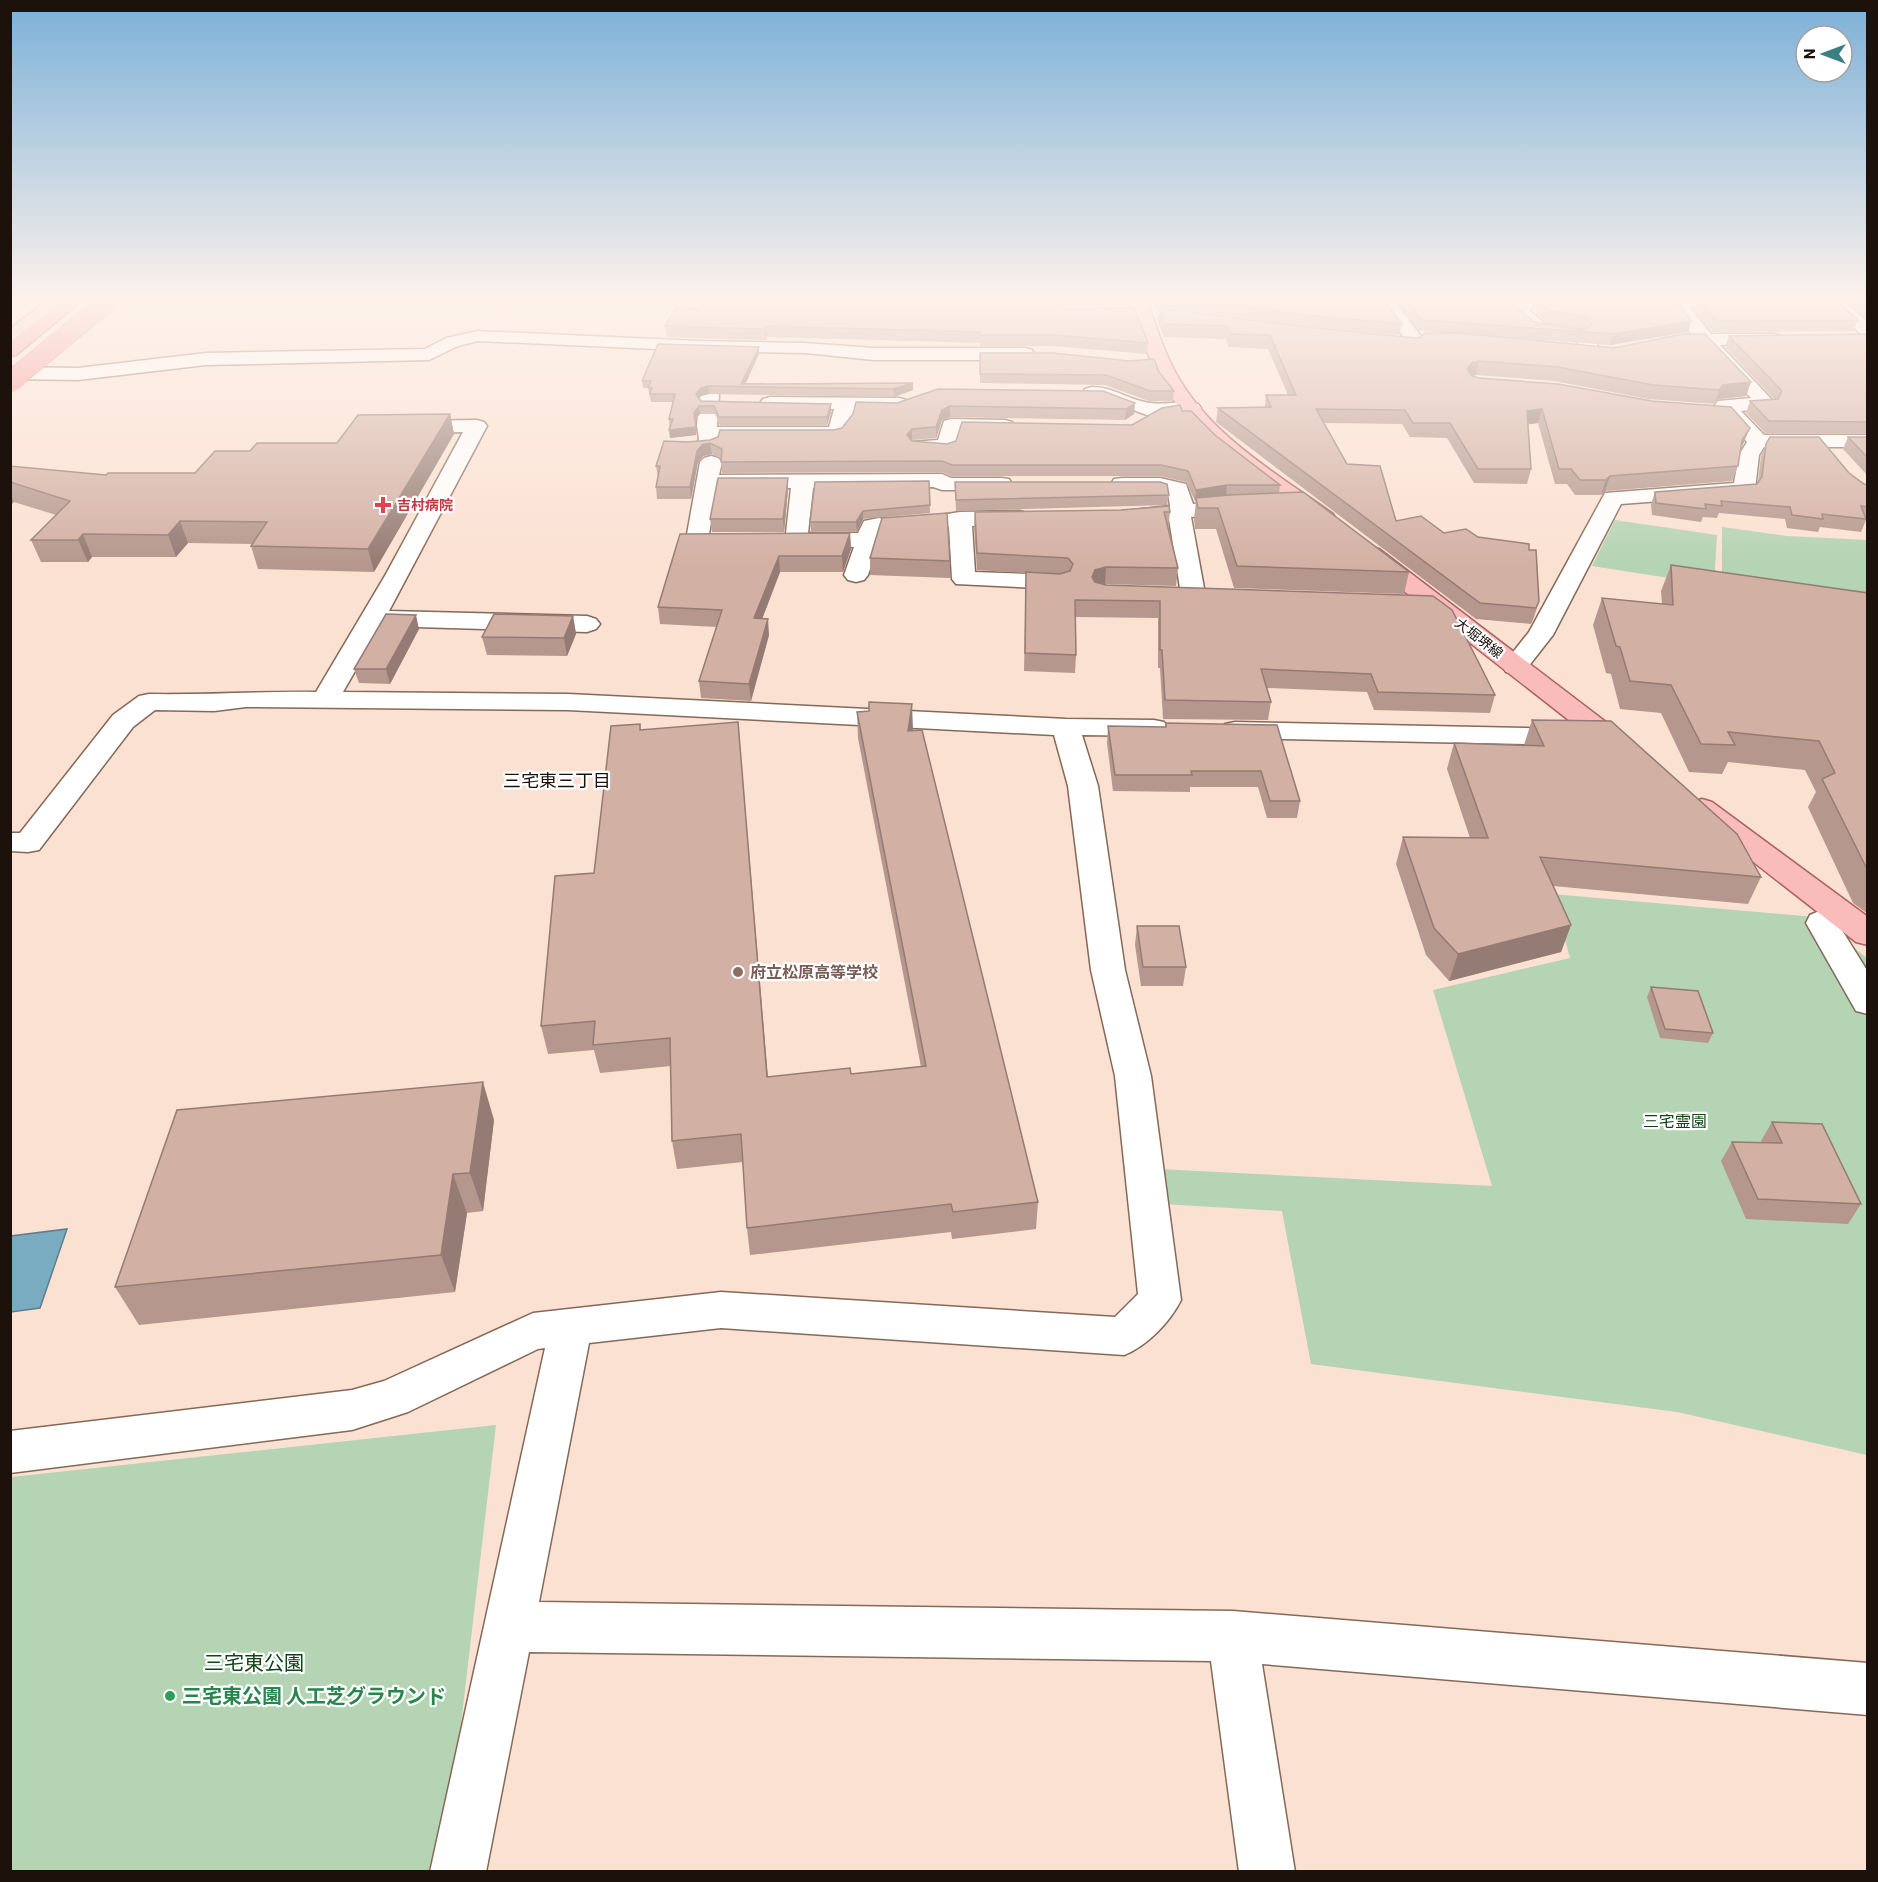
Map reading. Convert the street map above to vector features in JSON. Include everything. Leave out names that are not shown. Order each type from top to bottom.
[{"type":"main road","name":"大堀堺線","points":[[1176,389],[1222,440],[1644,764]]},
{"type":"main road","points":[[1680,791],[1868,934]]},
{"type":"street","points":[[1607,399],[1609,389]]},
{"type":"street","points":[[1753,389],[1766,404],[1725,405],[1758,441],[1868,441]]},
{"type":"street","points":[[1071,392],[1104,393],[1147,409],[1191,408]]},
{"type":"street","points":[[754,403],[896,405],[916,398]]},
{"type":"street","points":[[697,539],[708,482],[712,441],[707,426],[709,399],[731,403]]},
{"type":"street","points":[[690,444],[835,433],[842,423],[844,405]]},
{"type":"street","points":[[1131,428],[1157,409]]},
{"type":"street","points":[[1709,412],[1732,413]]},
{"type":"street","points":[[919,446],[947,447],[951,425],[1030,427]]},
{"type":"street","points":[[325,700],[398,574],[477,426],[387,427]]},
{"type":"street","points":[[1820,440],[1835,457]]},
{"type":"street","points":[[1515,666],[1540,636],[1613,498],[1744,489],[1749,455],[1758,441]]},
{"type":"street","points":[[708,482],[810,474],[942,476],[1022,484]]},
{"type":"street","points":[[797,533],[810,474]]},
{"type":"street","points":[[942,476],[964,579],[1058,582]]},
{"type":"street","points":[[1103,484],[1160,484],[1178,489],[1182,503],[1179,512],[1193,593]]},
{"type":"street","points":[[1108,517],[1226,506],[1307,506]]},
{"type":"street","points":[[920,522],[1040,518]]},
{"type":"street","points":[[856,575],[872,526],[896,524]]},
{"type":"street","points":[[773,541],[868,540]]},
{"type":"street","points":[[1400,603],[1435,604]]},
{"type":"street","points":[[372,618],[587,624]]},
{"type":"street","points":[[10,842],[28,843],[123,721],[149,702],[214,703],[246,699],[568,702],[1066,727],[1608,737]]},
{"type":"street","points":[[10,1452],[352,1410],[392,1398],[533,1331],[721,1310],[1124,1336],[1160,1300],[1133,1076],[1108,970],[1083,786],[1066,727]]},
{"type":"street","points":[[1840,913],[1822,923],[1868,1002]]},
{"type":"street","points":[[458,1872],[571,1327]]},
{"type":"street","points":[[509,1627],[1233,1636],[1868,1689]]},
{"type":"street","points":[[1233,1636],[1267,1872]]},
{"type":"green space","points":[[1615,520],[1717,535],[1714,585],[1592,566]]},
{"type":"green space","points":[[1722,527],[1787,536],[1867,540],[1867,609],[1722,588]]},
{"type":"green space","name":"三宅霊園","points":[[1552,894],[1815,917],[1867,958],[1867,1455],[1677,1412],[1311,1364],[1282,1211],[1163,1204],[1159,1169],[1492,1186],[1433,990],[1570,958]]},
{"type":"green space","name":"三宅東公園","points":[[496,1425],[459,1741],[429,1871],[11,1871],[11,1477]]},
{"type":"water","points":[[67,1229],[40,1308],[11,1312],[11,1236]]},
{"type":"building","points":[[652,389],[700,389],[696,394],[701,401],[831,404],[827,417],[719,417],[714,406],[699,406],[694,413],[696,427],[669,430],[673,419],[669,419],[675,394],[650,394]]},
{"type":"building","points":[[938,389],[1103,391],[1135,403],[1126,409],[950,406],[942,410],[936,427],[912,429],[907,435],[912,441],[947,444],[956,441],[962,422],[1132,425],[1162,408],[1180,405],[1182,411],[1191,411],[1215,435],[1280,485],[1227,485],[1196,490],[1188,471],[1161,465],[952,465],[942,461],[721,462],[722,449],[710,443],[702,445],[697,451],[690,487],[656,487],[660,466],[656,466],[664,441],[710,440],[718,437],[720,430],[834,430],[842,428],[853,414],[856,402],[897,403]]},
{"type":"building","points":[[1144,389],[1172,389],[1174,391]]},
{"type":"building","points":[[1293,389],[1585,389],[1652,401],[1731,407],[1750,428],[1742,440],[1738,466],[1610,476],[1606,480],[1580,480],[1571,469],[1559,469],[1542,409],[1527,411],[1531,469],[1478,469],[1450,423],[1413,423],[1405,410],[1316,409],[1347,464],[1380,466],[1396,521],[1421,516],[1444,533],[1466,529],[1478,537],[1529,544],[1529,550],[1536,550],[1539,601],[1536,608],[1480,603],[1218,408],[1271,407],[1266,395],[1296,395]]},
{"type":"building","points":[[1780,389],[1868,389],[1868,422],[1769,421],[1750,401],[1778,399],[1782,391]]},
{"type":"building","points":[[450,414],[368,549],[251,546],[267,522],[180,521],[168,535],[83,534],[78,540],[31,540],[70,501],[10,482],[10,466],[106,475],[108,473],[195,473],[215,451],[250,451],[257,443],[337,443],[358,415]]},
{"type":"building","points":[[1770,437],[1819,437],[1849,473],[1868,485],[1868,507],[1861,506],[1866,519],[1822,514],[1823,519],[1792,515],[1790,507],[1721,501],[1722,506],[1705,504],[1706,509],[1656,503],[1655,492],[1757,484],[1762,477],[1766,444]]},
{"type":"building","points":[[1848,437],[1868,437],[1868,458]]},
{"type":"building","points":[[718,478],[788,478],[783,519],[710,519]]},
{"type":"building","points":[[929,481],[930,505],[863,511],[856,522],[810,522],[815,482]]},
{"type":"building","points":[[955,482],[1160,482],[1167,484],[1169,495],[956,500]]},
{"type":"building","points":[[1303,492],[1409,572],[1237,566],[1218,508],[1198,508],[1196,498]]},
{"type":"building","points":[[1169,506],[1170,512],[1164,512],[1178,568],[1106,567],[1095,570],[1092,577],[1095,582],[1106,585],[1433,596],[1452,610],[1495,695],[1378,692],[1371,674],[1261,669],[1271,702],[1165,700],[1162,650],[1160,650],[1160,601],[1075,600],[1076,655],[1025,653],[1026,572],[1060,574],[1070,571],[1073,564],[1068,558],[977,553],[975,512],[1121,510]]},
{"type":"building","points":[[947,513],[950,561],[870,558],[882,518]]},
{"type":"building","points":[[850,533],[842,556],[779,556],[754,618],[768,619],[749,684],[699,681],[722,610],[658,607],[680,534]]},
{"type":"building","points":[[1671,565],[1868,593],[1868,871],[1822,779],[1835,773],[1819,741],[1728,732],[1735,745],[1701,744],[1671,685],[1630,681],[1620,647],[1616,646],[1602,598],[1673,605]]},
{"type":"building","points":[[386,614],[416,615],[386,669],[354,669]]},
{"type":"building","points":[[494,614],[573,616],[564,638],[482,637]]},
{"type":"building","points":[[869,702],[912,704],[908,731],[922,730],[1038,1202],[953,1212],[951,1204],[747,1228],[741,1134],[672,1141],[670,1038],[593,1045],[595,1021],[541,1026],[555,876],[594,873],[611,726],[640,724],[640,730],[738,722],[767,1077],[850,1068],[851,1074],[926,1066],[857,712],[869,711]]},
{"type":"building","points":[[1532,720],[1611,721],[1737,834],[1761,877],[1540,857],[1571,925],[1458,954],[1434,928],[1403,837],[1488,838],[1454,743],[1544,746]]},
{"type":"building","points":[[1166,723],[1277,725],[1300,801],[1270,801],[1261,771],[1191,771],[1192,775],[1115,775],[1108,726],[1166,727]]},
{"type":"building","points":[[1137,926],[1179,926],[1186,967],[1143,967]]},
{"type":"building","points":[[1651,987],[1698,991],[1713,1033],[1665,1029]]},
{"type":"building","points":[[483,1082],[470,1173],[453,1174],[441,1255],[115,1287],[177,1110]]},
{"type":"building","points":[[1772,1122],[1822,1124],[1861,1204],[1758,1199],[1732,1142],[1782,1143]]},
{"type":"place","name":"吉村病院","points":[[383,505]]},
{"type":"place","name":"府立松原高等学校","points":[[738,972]]},
{"type":"place","name":"三宅東公園 人工芝グラウンド","points":[[170,1696]]},
{"type":"district","name":"三宅東三丁目","points":[[557,781]]}]
